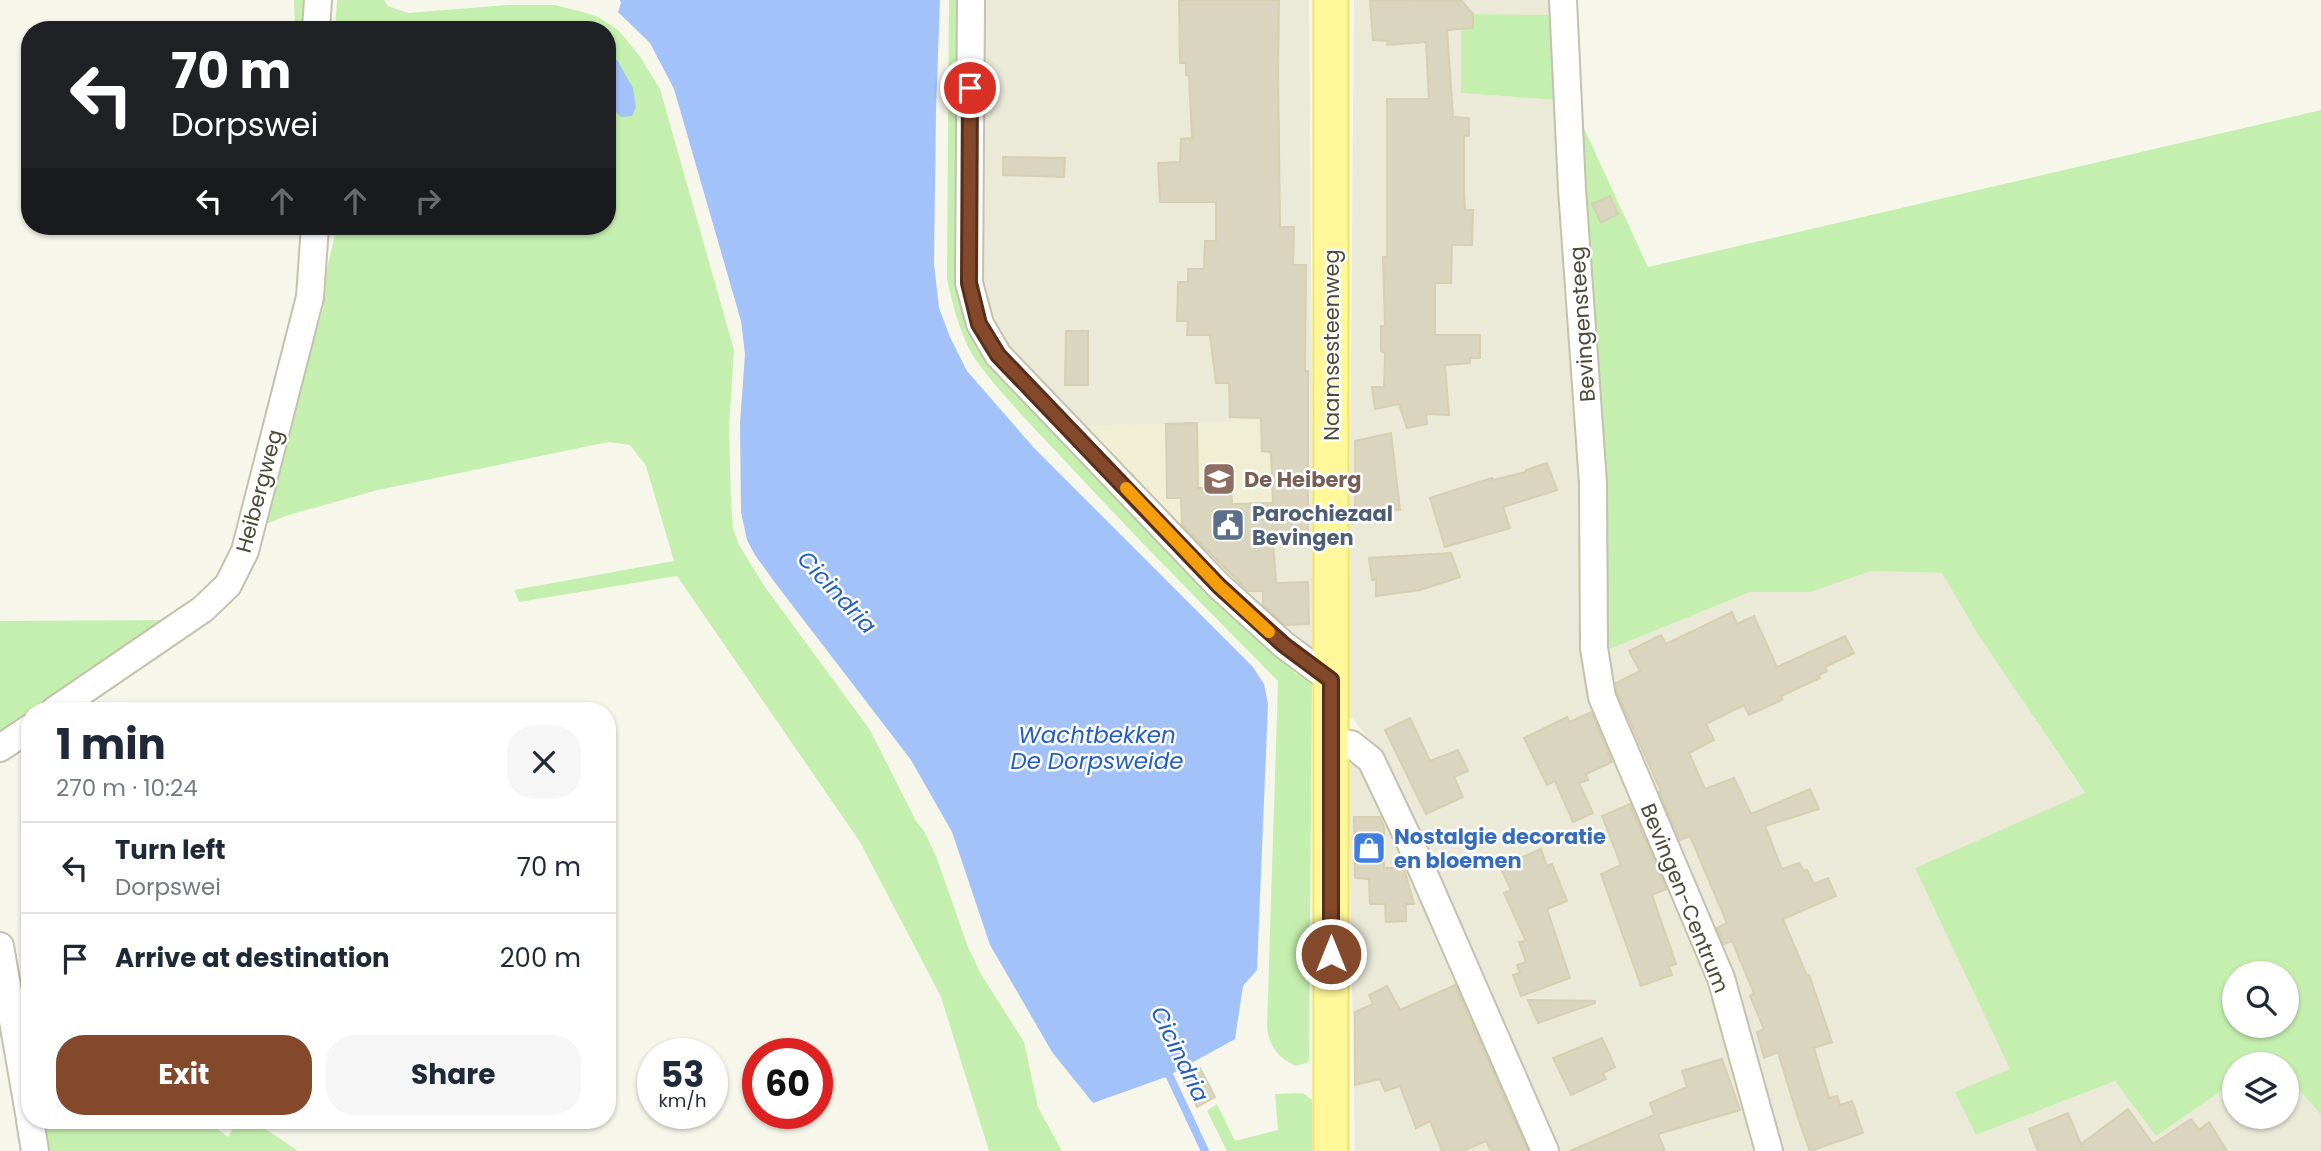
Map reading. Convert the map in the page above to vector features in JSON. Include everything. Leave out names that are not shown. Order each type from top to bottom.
[{"type":"main road","name":"Naamsesteenweg","points":[[1331,0],[1331,1151]]},
{"type":"street","points":[[317,21],[318,0]]},
{"type":"street","points":[[971,0],[969,283],[979,324],[998,355],[1219,586],[1284,645],[1331,680]]},
{"type":"street","name":"Bevingensteeg","points":[[1563,0],[1572,189],[1593,483],[1594,648]]},
{"type":"street","name":"Heibergweg","points":[[67,702],[203,609],[228,585],[245,551],[310,297],[314,235]]},
{"type":"street","name":"Bevingen-Centrum","points":[[1594,648],[1602,697],[1721,978],[1769,1151]]},
{"type":"street","points":[[0,748],[21,734]]},
{"type":"street","points":[[1331,741],[1351,744],[1371,760],[1416,855],[1545,1151]]},
{"type":"street","points":[[0,946],[21,1067]]},
{"type":"street","points":[[32,1129],[35,1151]]},
{"type":"shaded area","points":[[982,0],[1309,0],[1314,648],[1290,641],[996,339],[982,291]]},
{"type":"shaded area","points":[[1354,0],[1554,0],[1555,15],[1461,93],[1558,100],[1581,441],[1589,699],[1710,980],[1758,1151],[1558,1151],[1409,810],[1376,749],[1352,718],[1348,718]]},
{"type":"shaded area","name":"De Heiberg","points":[[1259,419],[1260,453],[1310,449],[1308,506],[1266,508],[1261,542],[1189,543],[1079,426],[1197,423]]},
{"type":"shaded area","points":[[1871,571],[1942,573],[1977,633],[2085,794],[1915,868],[2011,1070],[1976,1135],[2115,1081],[2156,1135],[2222,1090],[2222,1129],[2299,1129],[2299,1089],[2321,1115],[2321,1151],[1781,1151],[1620,721],[1605,651],[1750,592],[1811,592]]},
{"type":"shaded area","points":[[1348,764],[1362,766],[1538,1151],[1355,1151]]},
{"type":"green space","points":[[294,0],[317,0],[315,21],[295,21]]},
{"type":"green space","points":[[337,0],[384,0],[388,6],[408,13],[508,5],[555,5],[604,21],[336,21]]},
{"type":"green space","points":[[949,0],[966,0],[968,311],[1128,505],[1294,672],[1312,684],[1309,1062],[1296,1066],[1284,1059],[1272,1046],[1267,1027],[1278,681],[1145,546],[1010,402],[972,354],[958,322],[947,279]]},
{"type":"green space","points":[[1461,14],[1555,15],[1558,100],[1461,93]]},
{"type":"green space","points":[[616,29],[618,30],[639,55],[660,89],[734,350],[729,426],[733,528],[739,545],[765,587],[870,730],[916,821],[924,831],[936,856],[968,947],[981,974],[1024,1042],[1038,1107],[1062,1151],[989,1151],[941,997],[860,842],[677,576],[519,602],[514,590],[674,561],[646,466],[630,445],[608,442],[378,490],[285,516],[264,525],[285,432],[323,309],[325,278],[335,235],[616,235]]},
{"type":"green space","points":[[2321,110],[2321,1115],[2299,1089],[2299,1052],[2222,1052],[2222,1090],[2156,1136],[2115,1081],[1976,1135],[1955,1092],[2010,1069],[1915,868],[2085,793],[1977,633],[1942,573],[1871,571],[1811,592],[1750,592],[1605,651],[1606,476],[1590,283],[1582,124],[1648,267]]},
{"type":"green space","points":[[174,620],[43,702],[21,702],[21,720],[0,736],[0,621]]},
{"type":"green space","points":[[1303,1093],[1312,1100],[1312,1151],[1227,1151],[1207,1111],[1217,1104],[1235,1141],[1278,1130],[1275,1094]]},
{"type":"green space","points":[[44,1129],[217,1129],[228,1137],[233,1129],[265,1129],[298,1151],[48,1151]]},
{"type":"water","name":"Wachtbekken De Dorpsweide","points":[[620,0],[940,0],[934,264],[939,308],[950,337],[967,371],[1034,448],[1253,667],[1264,684],[1268,704],[1257,970],[1243,986],[1235,1039],[1166,1077],[1093,1103],[1052,1052],[990,945],[952,832],[911,760],[779,588],[747,540],[741,512],[740,423],[745,354],[741,321],[674,89],[650,43],[618,12]]},
{"type":"water","points":[[616,60],[633,88],[636,107],[632,116],[621,117],[616,112]]},
{"type":"building","points":[[1179,0],[1279,0],[1280,227],[1294,227],[1293,265],[1306,265],[1308,541],[1273,541],[1276,583],[1308,582],[1309,624],[1285,625],[1263,604],[1263,591],[1248,591],[1182,525],[1181,498],[1167,498],[1166,424],[1197,423],[1198,488],[1231,488],[1232,504],[1273,503],[1271,452],[1262,451],[1261,418],[1230,417],[1229,383],[1216,383],[1210,335],[1187,335],[1188,321],[1177,321],[1178,282],[1188,282],[1188,269],[1204,269],[1205,241],[1216,241],[1216,202],[1160,202],[1158,163],[1180,162],[1181,139],[1192,138],[1189,76],[1186,75],[1186,63],[1180,63]]},
{"type":"building","points":[[1370,0],[1462,1],[1473,14],[1473,28],[1447,30],[1453,117],[1469,118],[1469,136],[1464,136],[1464,191],[1465,210],[1473,210],[1472,245],[1452,245],[1451,283],[1435,283],[1435,335],[1480,335],[1480,358],[1470,358],[1470,363],[1445,365],[1449,415],[1426,414],[1427,424],[1407,428],[1399,404],[1375,409],[1372,387],[1384,387],[1385,353],[1381,351],[1381,326],[1385,326],[1383,257],[1387,257],[1387,99],[1429,99],[1426,42],[1387,45],[1388,41],[1373,40]]},
{"type":"building","points":[[1003,157],[1065,158],[1064,177],[1003,175]]},
{"type":"building","points":[[1610,196],[1618,214],[1601,223],[1592,204]]},
{"type":"building","points":[[1066,331],[1088,331],[1088,385],[1065,385]]},
{"type":"building","points":[[1391,433],[1400,510],[1355,511],[1355,441]]},
{"type":"building","points":[[1547,463],[1557,490],[1503,507],[1510,528],[1445,547],[1430,498],[1492,478],[1493,480],[1526,472]]},
{"type":"building","points":[[1451,553],[1460,577],[1420,590],[1376,596],[1376,579],[1372,580],[1369,558]]},
{"type":"building","points":[[1732,612],[1737,624],[1754,616],[1777,667],[1845,636],[1854,653],[1825,667],[1827,671],[1819,675],[1820,678],[1781,696],[1782,700],[1749,715],[1744,705],[1706,724],[1714,740],[1689,753],[1705,789],[1734,778],[1751,814],[1810,789],[1819,809],[1765,826],[1782,869],[1799,863],[1804,871],[1807,870],[1814,884],[1828,878],[1836,896],[1783,919],[1807,976],[1809,975],[1832,1042],[1814,1048],[1829,1098],[1837,1096],[1840,1105],[1852,1101],[1863,1133],[1810,1151],[1778,1052],[1764,1058],[1757,1032],[1764,1029],[1750,996],[1754,993],[1732,941],[1724,944],[1717,928],[1727,923],[1690,836],[1680,840],[1617,693],[1616,683],[1640,671],[1629,651],[1661,635],[1666,644]]},
{"type":"building","points":[[1591,712],[1612,762],[1586,774],[1588,780],[1579,783],[1593,813],[1573,822],[1555,781],[1547,785],[1524,738],[1567,717],[1570,722]]},
{"type":"building","points":[[1410,718],[1430,761],[1458,750],[1468,771],[1454,777],[1463,797],[1426,814],[1385,730]]},
{"type":"building","points":[[1630,804],[1666,889],[1652,895],[1676,964],[1669,966],[1672,975],[1641,986],[1601,874],[1621,865],[1602,816]]},
{"type":"building","name":"Nostalgie decoratie en bloemen","points":[[1354,817],[1380,817],[1384,827],[1384,868],[1404,868],[1414,904],[1406,904],[1406,921],[1386,922],[1385,904],[1370,904],[1369,879],[1355,878]]},
{"type":"building","points":[[1541,849],[1547,866],[1552,864],[1567,901],[1547,909],[1570,978],[1521,996],[1513,975],[1520,973],[1517,965],[1526,962],[1519,942],[1526,941],[1504,893],[1511,890],[1500,867]]},
{"type":"building","points":[[1455,985],[1528,1151],[1491,1151],[1486,1141],[1463,1151],[1442,1151],[1430,1121],[1416,1128],[1400,1086],[1385,1091],[1380,1079],[1355,1085],[1355,1012],[1373,1004],[1369,995],[1387,986],[1400,1010]]},
{"type":"building","points":[[1528,1000],[1595,1001],[1595,1003],[1538,1023]]},
{"type":"building","points":[[1602,1038],[1615,1067],[1603,1073],[1606,1079],[1571,1095],[1553,1058]]},
{"type":"building","points":[[1722,1059],[1740,1110],[1658,1134],[1665,1151],[1570,1151],[1654,1115],[1650,1103],[1687,1087],[1682,1071]]},
{"type":"building","points":[[1200,1068],[1215,1097],[1197,1107],[1182,1078]]},
{"type":"building","points":[[2128,1109],[2153,1144],[2191,1119],[2199,1130],[2209,1122],[2227,1151],[2038,1151],[2029,1129],[2068,1113],[2081,1144]]},
{"type":"waterway","name":"Cicindria","points":[[1165,1066],[1205,1151]]},
{"type":"slow traffic","points":[[1126,488],[1219,586],[1269,632]]},
{"type":"place","name":"De Heiberg","points":[[1219,479]]},
{"type":"place","name":"Parochiezaal Bevingen","points":[[1228,525]]},
{"type":"place","name":"Nostalgie decoratie en bloemen","points":[[1369,848]]},
{"type":"route","points":[[970,88],[969,283],[979,324],[998,355],[1219,586],[1284,645],[1331,680],[1331,954]]}]
